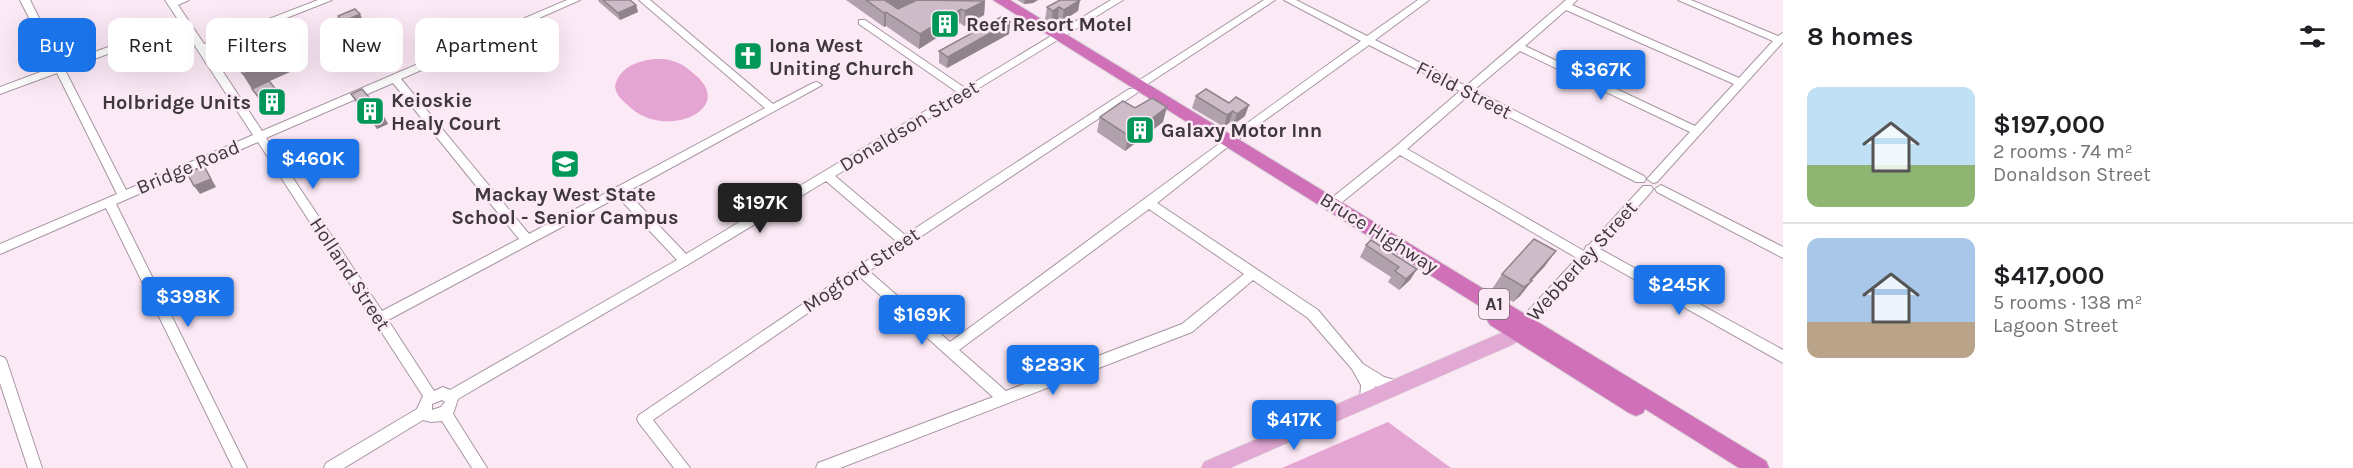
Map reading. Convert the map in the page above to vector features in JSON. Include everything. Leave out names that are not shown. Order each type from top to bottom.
[{"type":"highway","name":"Bruce Highway","points":[[987,0],[1055,38],[1521,328],[1758,468]]},
{"type":"highway","name":"Bruce Highway","points":[[1000,0],[1055,38]]},
{"type":"highway","name":"Bruce Highway","points":[[1226,144],[1332,204],[1735,468]]},
{"type":"main road","points":[[1210,468],[1506,340],[1521,328]]},
{"type":"street","points":[[25,0],[34,18]]},
{"type":"street","points":[[202,48],[327,0]]},
{"type":"street","name":"Bridge Road","points":[[0,249],[575,0]]},
{"type":"street","points":[[644,0],[773,109]]},
{"type":"street","name":"Donaldson Street","points":[[450,397],[684,261],[1118,0]]},
{"type":"street","name":"Mogford Street","points":[[683,468],[644,419],[860,270],[1270,0]]},
{"type":"street","name":"Field Street","points":[[1289,0],[1783,253]]},
{"type":"street","points":[[950,350],[1424,0]]},
{"type":"street","points":[[1683,0],[1781,38]]},
{"type":"street","name":"Holland Street","points":[[176,1],[182,18]]},
{"type":"street","points":[[1332,204],[1399,150],[1568,3],[1740,83]]},
{"type":"street","points":[[862,22],[965,93]]},
{"type":"street","name":"Holland Street","points":[[194,36],[431,397]]},
{"type":"street","name":"Webberley Street","points":[[1521,328],[1781,38]]},
{"type":"street","points":[[1518,46],[1697,131]]},
{"type":"street","points":[[0,91],[51,72]]},
{"type":"street","points":[[61,72],[123,195]]},
{"type":"street","points":[[394,78],[527,240]]},
{"type":"street","points":[[379,320],[818,85]]},
{"type":"street","points":[[1399,150],[1783,357]]},
{"type":"street","points":[[827,176],[904,241]]},
{"type":"street","points":[[619,191],[684,261]]},
{"type":"street","points":[[109,202],[240,468]]},
{"type":"street","points":[[1149,203],[1313,314],[1357,364],[1380,382],[1397,386]]},
{"type":"street","points":[[860,270],[1004,398]]},
{"type":"street","points":[[824,468],[1188,328],[1252,274]]},
{"type":"street","points":[[0,362],[35,468]]},
{"type":"street","points":[[1357,364],[1368,385],[1367,400]]},
{"type":"street","points":[[443,393],[450,397],[452,404],[445,413],[432,417],[424,412],[424,404],[431,397],[443,393]]},
{"type":"street","points":[[331,468],[424,412]]},
{"type":"street","points":[[445,413],[480,468]]},
{"type":"shaded area","points":[[664,59],[683,66],[705,86],[708,98],[703,108],[692,116],[662,121],[646,117],[631,108],[617,93],[615,86],[622,72],[641,61]]},
{"type":"shaded area","points":[[1388,422],[1451,468],[1282,468]]},
{"type":"building","points":[[603,0],[630,0],[636,5],[618,13]]},
{"type":"building","points":[[866,0],[889,0],[886,1],[898,9],[917,0],[985,1],[965,11],[961,9],[920,34]]},
{"type":"building","points":[[1060,0],[1080,0],[1064,10],[1059,7],[1053,11],[1047,7]]},
{"type":"building","points":[[355,9],[360,14],[351,18],[338,16]]},
{"type":"building","points":[[1001,17],[1010,22],[948,57],[939,51]]},
{"type":"building","points":[[269,81],[278,92],[260,99],[252,89]]},
{"type":"building","points":[[362,89],[382,112],[371,117],[351,94]]},
{"type":"building","points":[[1206,89],[1229,103],[1236,97],[1249,105],[1237,114],[1233,111],[1227,115],[1196,96]]},
{"type":"building","points":[[1152,98],[1167,107],[1129,136],[1100,117],[1123,101],[1135,108]]},
{"type":"building","points":[[204,166],[211,179],[194,186],[187,173]]},
{"type":"building","points":[[1534,239],[1556,251],[1530,280],[1532,281],[1524,287],[1502,274]]},
{"type":"building","points":[[1371,240],[1417,269],[1406,279],[1395,271],[1399,267],[1366,245]]},
{"type":"place","name":"Reef Resort Motel","points":[[945,24]]},
{"type":"place","name":"Iona West Uniting Church","points":[[748,56]]},
{"type":"place","name":"Holbridge Units","points":[[272,102]]},
{"type":"place","name":"Keioskie Healy Court","points":[[370,111]]},
{"type":"place","name":"Galaxy Motor Inn","points":[[1140,130]]},
{"type":"place","name":"Mackay West State School - Senior Campus","points":[[565,164]]}]
